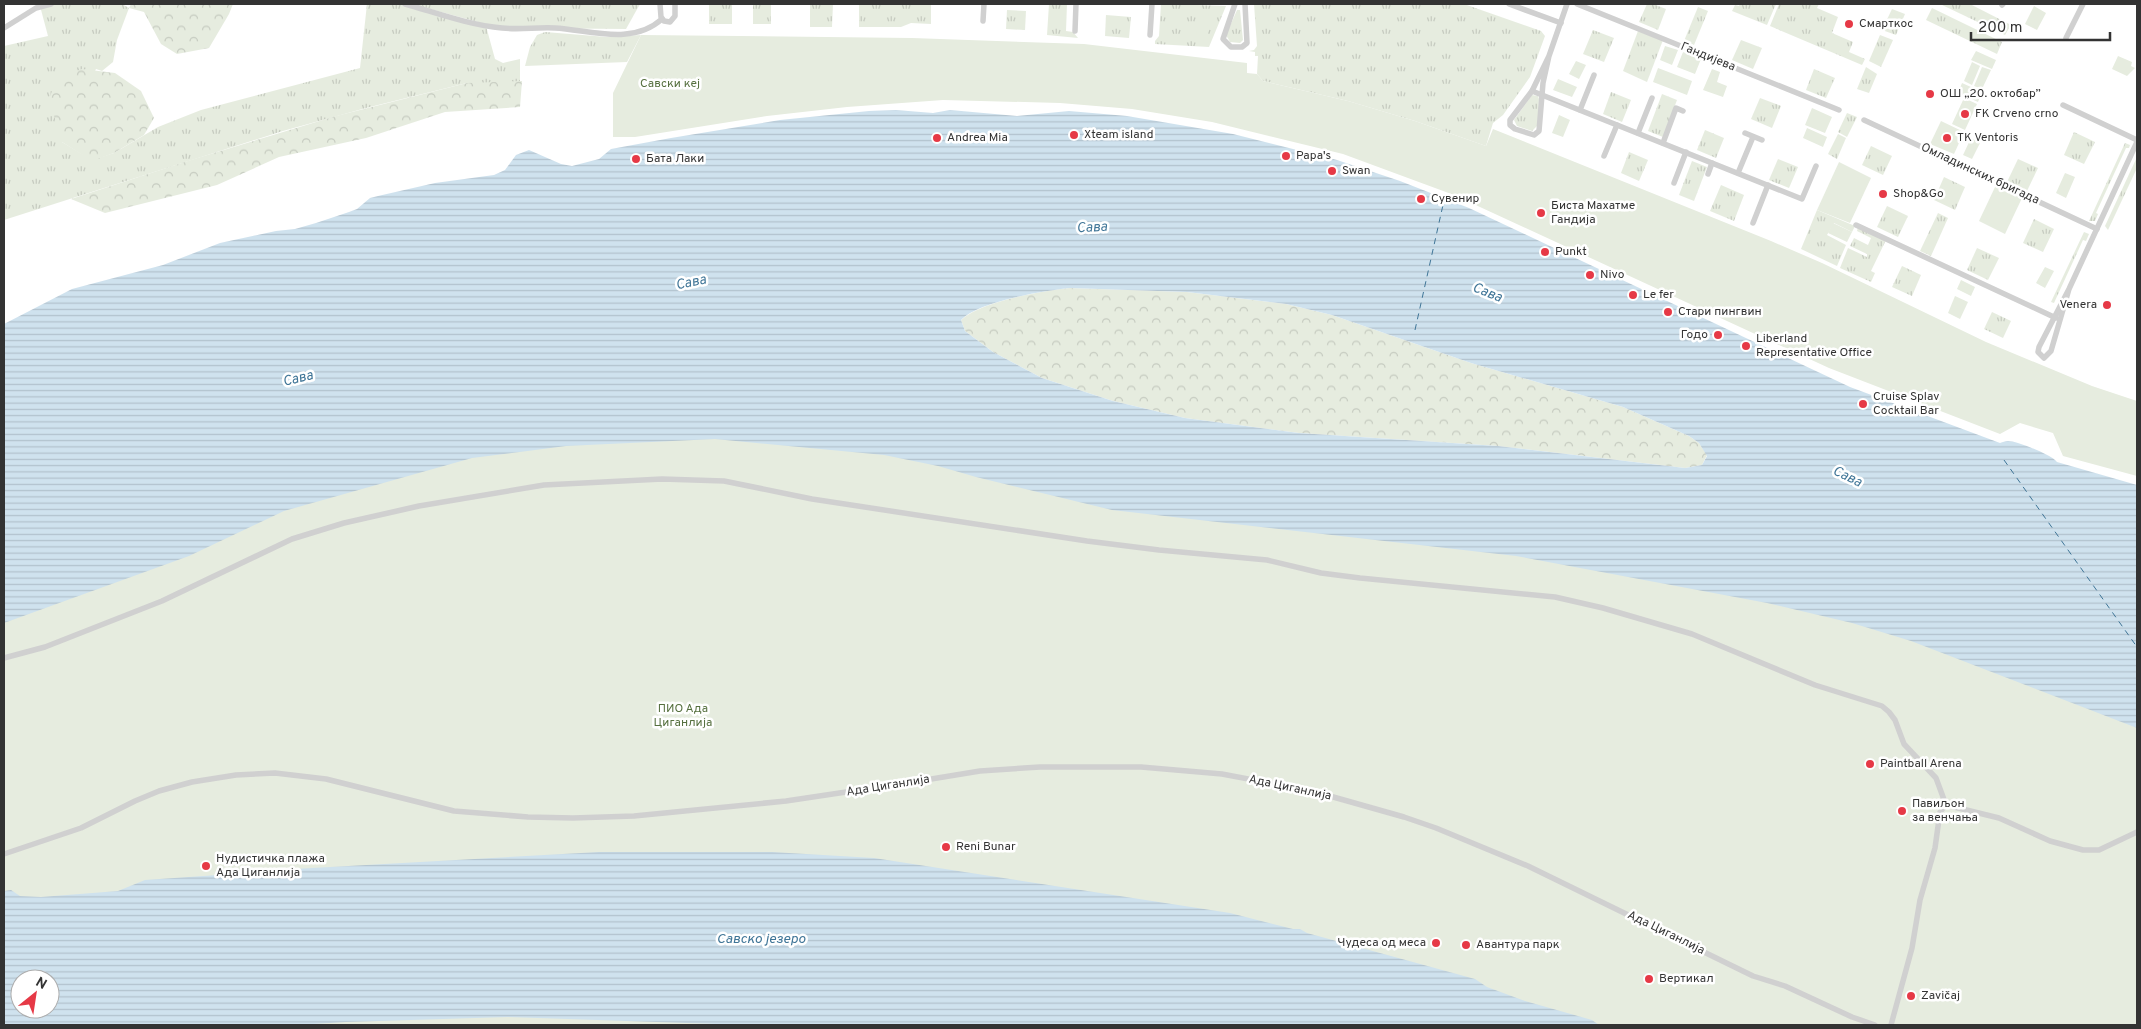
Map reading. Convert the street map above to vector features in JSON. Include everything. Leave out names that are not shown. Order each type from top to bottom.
[{"type":"street","points":[[4,28],[36,8],[51,4]]},
{"type":"street","points":[[406,4],[486,26],[534,30],[554,28],[584,33],[624,34],[647,30],[662,19]]},
{"type":"street","points":[[660,4],[659,15],[668,22],[673,21],[675,4]]},
{"type":"street","points":[[984,4],[984,22]]},
{"type":"street","points":[[1074,31],[1076,4]]},
{"type":"street","points":[[1150,35],[1152,4]]},
{"type":"street","points":[[1229,4],[1235,4],[1245,4],[1247,42],[1242,47],[1231,47],[1222,39],[1235,4]]},
{"type":"street","points":[[1509,4],[1560,23]]},
{"type":"street","points":[[1549,56],[1532,91],[1510,120],[1512,128],[1529,134],[1538,133],[1540,127],[1541,94],[1549,56],[1567,4]]},
{"type":"street","name":"Гандијева","points":[[1577,4],[1839,110]]},
{"type":"street","points":[[2066,38],[2083,4]]},
{"type":"street","points":[[1580,110],[1594,75]]},
{"type":"street","points":[[1532,91],[1802,199],[1816,166]]},
{"type":"street","points":[[1638,133],[1652,98]]},
{"type":"street","points":[[2063,106],[2137,141],[2069,289],[2039,347],[2038,352],[2044,358],[2051,351],[2069,289]]},
{"type":"street","points":[[1663,143],[1676,108],[1683,111]]},
{"type":"street","name":"Омладинских бригада","points":[[1864,120],[2097,229]]},
{"type":"street","points":[[1604,156],[1617,125]]},
{"type":"street","points":[[1745,133],[1762,140]]},
{"type":"street","points":[[1738,174],[1753,137]]},
{"type":"street","points":[[1674,183],[1686,152]]},
{"type":"street","points":[[1708,174],[1712,163]]},
{"type":"street","points":[[1753,222],[1768,185]]},
{"type":"street","points":[[1856,225],[2060,320]]},
{"type":"street","points":[[4,658],[45,646],[162,601],[292,538],[344,523],[419,506],[544,485],[662,479],[724,481],[812,499],[1087,541],[1266,560],[1321,573],[1360,578],[1555,597],[1603,608],[1692,634],[1815,685],[1882,706],[1890,712],[1895,720],[1904,744],[1936,778],[1946,804]]},
{"type":"street","name":"Ада Циганлија","points":[[4,854],[81,828],[134,801],[159,791],[192,782],[236,775],[287,774],[326,779],[445,809],[476,813],[573,818],[660,814],[786,801],[980,771],[1040,767],[1141,767],[1222,774],[1340,798],[1436,828],[1528,866],[1753,976],[1785,986],[1852,1017],[1875,1025]]},
{"type":"street","points":[[1946,804],[1999,818],[2050,841],[2082,850],[2099,850],[2137,832]]},
{"type":"street","points":[[1891,1025],[1912,948],[1920,900],[1935,848],[1940,812],[1946,804]]},
{"type":"green space","points":[[55,4],[122,4],[129,8],[117,40],[113,62],[102,71],[96,69],[62,142],[92,160],[114,153],[158,127],[201,110],[360,68],[367,4],[403,4],[486,26],[495,59],[503,63],[520,59],[520,84],[467,83],[366,108],[283,131],[4,220],[4,46],[48,36],[40,6]]},
{"type":"green space","points":[[131,4],[233,4],[209,48],[177,54],[161,44],[144,12],[129,8]]},
{"type":"green space","points":[[412,4],[640,4],[626,29],[500,28]]},
{"type":"green space","points":[[709,4],[732,4],[732,24],[709,24]]},
{"type":"green space","points":[[753,4],[771,4],[771,24],[753,24]]},
{"type":"green space","points":[[810,4],[833,4],[832,27],[810,27]]},
{"type":"green space","points":[[859,4],[931,4],[931,24],[911,23],[901,27],[859,27]]},
{"type":"green space","points":[[1049,4],[1067,4],[1066,31],[1073,32],[1078,38],[1047,35]]},
{"type":"green space","points":[[1161,4],[1226,6],[1209,47],[1155,44],[1159,36]]},
{"type":"green space","points":[[1254,4],[1464,4],[1541,31],[1545,36],[1530,77],[1503,115],[1493,123],[1486,146],[1415,121],[1348,101],[1263,81],[1257,74],[1258,56],[1255,56],[1255,52],[1249,51],[1254,50],[1257,46]]},
{"type":"green space","points":[[1647,4],[1653,4],[1666,9],[1658,30],[1639,22]]},
{"type":"green space","points":[[1740,4],[1776,4],[1767,25],[1732,11],[1735,5],[1739,6]]},
{"type":"green space","points":[[1779,4],[1819,4],[1817,8],[1838,17],[1832,33],[1853,42],[1849,52],[1865,59],[1862,65],[1770,26]]},
{"type":"green space","points":[[1940,4],[1970,4],[2011,25],[2005,35]]},
{"type":"green space","points":[[2034,6],[2046,13],[2037,30],[2025,24]]},
{"type":"green space","points":[[1698,7],[1708,11],[1694,45],[1684,41]]},
{"type":"green space","points":[[1932,8],[2002,42],[1997,54],[1926,20]]},
{"type":"green space","points":[[1892,9],[1905,14],[1896,35],[1882,30]]},
{"type":"green space","points":[[1007,10],[1026,11],[1025,30],[1006,29]]},
{"type":"green space","points":[[1237,10],[1240,10],[1243,40],[1240,43],[1230,42],[1226,35]]},
{"type":"green space","points":[[1197,14],[1209,14],[1207,35],[1196,35]]},
{"type":"green space","points":[[1106,15],[1131,17],[1129,38],[1105,36]]},
{"type":"green space","points":[[1593,30],[1614,38],[1604,62],[1583,54]]},
{"type":"green space","points":[[1638,31],[1663,40],[1647,82],[1623,71]]},
{"type":"green space","points":[[545,32],[607,37],[641,35],[627,62],[525,66],[530,47],[537,35]]},
{"type":"green space","name":"Савски кеј","points":[[641,35],[912,38],[1084,44],[1247,63],[1247,73],[1257,74],[1263,81],[1348,101],[1415,121],[1486,146],[1493,129],[1771,241],[1822,263],[1986,342],[2092,386],[2137,401],[2137,476],[2063,456],[2053,433],[2020,423],[2000,434],[1829,368],[1454,195],[1343,154],[1212,122],[1132,109],[1060,103],[943,100],[847,107],[767,116],[635,137],[613,137],[613,93]]},
{"type":"green space","points":[[1880,35],[1893,40],[1881,67],[1869,61]]},
{"type":"green space","points":[[1741,40],[1762,48],[1753,69],[1732,60]]},
{"type":"green space","points":[[1665,46],[1678,50],[1672,65],[1660,60]]},
{"type":"green space","points":[[1976,51],[1996,60],[1992,69],[1971,60]]},
{"type":"green space","points":[[1683,52],[1701,59],[1695,74],[1677,67]]},
{"type":"green space","points":[[2118,56],[2132,62],[2131,66],[2135,68],[2127,76],[2112,69]]},
{"type":"green space","points":[[1576,61],[1586,65],[1579,79],[1569,74]]},
{"type":"green space","points":[[1972,62],[1980,66],[1972,85],[1964,81]]},
{"type":"green space","points":[[1866,67],[1877,74],[1869,93],[1857,89]]},
{"type":"green space","points":[[1982,67],[1991,70],[1982,89],[1974,86]]},
{"type":"green space","points":[[1658,68],[1692,81],[1687,95],[1653,82]]},
{"type":"green space","points":[[82,69],[115,73],[141,91],[154,118],[144,135],[114,153],[92,161],[62,142],[49,99],[56,81],[67,74]]},
{"type":"green space","points":[[1712,69],[1720,72],[1717,82],[1727,86],[1723,97],[1703,90]]},
{"type":"green space","points":[[1814,69],[1835,78],[1826,98],[1806,90]]},
{"type":"green space","points":[[1558,79],[1577,87],[1572,97],[1553,90]]},
{"type":"green space","points":[[522,81],[520,107],[445,112],[366,138],[279,157],[217,185],[105,213],[71,199],[336,116],[467,83]]},
{"type":"green space","points":[[1962,83],[1982,92],[1978,102],[1958,93]]},
{"type":"green space","points":[[1611,92],[1631,100],[1622,122],[1603,114]]},
{"type":"green space","points":[[1662,94],[1677,100],[1663,137],[1648,131]]},
{"type":"green space","points":[[1532,95],[1538,96],[1539,99],[1538,125],[1532,131],[1517,126],[1514,120]]},
{"type":"green space","points":[[1760,98],[1781,106],[1772,128],[1751,119]]},
{"type":"green space","name":"FK Crveno crno","points":[[1964,98],[1977,104],[1965,130],[1952,124]]},
{"type":"green space","points":[[1812,108],[1832,117],[1825,133],[1805,125]]},
{"type":"green space","points":[[1847,113],[1857,117],[1847,137],[1838,132]]},
{"type":"green space","points":[[1559,115],[1570,120],[1563,137],[1552,133]]},
{"type":"green space","name":"TK Ventoris","points":[[1941,121],[1964,132],[1954,154],[1930,144]]},
{"type":"green space","points":[[1807,128],[1827,137],[1823,147],[1803,138]]},
{"type":"green space","points":[[1705,130],[1724,138],[1716,158],[1697,150]]},
{"type":"green space","points":[[2074,132],[2095,142],[2084,164],[2064,155]]},
{"type":"green space","points":[[1838,134],[1846,138],[1837,159],[1828,154]]},
{"type":"green space","points":[[1971,138],[1980,143],[1972,159],[1963,155]]},
{"type":"green space","points":[[2125,143],[2130,145],[2129,148],[2126,148],[2096,213],[2098,214],[2095,221],[2089,221]]},
{"type":"green space","points":[[1871,146],[1892,156],[1883,175],[1862,165]]},
{"type":"green space","points":[[1629,152],[1648,160],[1639,181],[1621,173]]},
{"type":"green space","points":[[2137,157],[2137,168],[2108,230],[2105,226]]},
{"type":"green space","points":[[1778,159],[1798,167],[1789,188],[1769,180]]},
{"type":"green space","points":[[2018,159],[2038,168],[2027,191],[2007,182]]},
{"type":"green space","points":[[1692,161],[1707,167],[1694,201],[1679,195]]},
{"type":"green space","points":[[1839,162],[1871,178],[1850,223],[1817,210]]},
{"type":"green space","points":[[2065,173],[2075,177],[2066,198],[2056,193]]},
{"type":"green space","points":[[1944,177],[1965,187],[1955,210],[1934,200]]},
{"type":"green space","points":[[1721,185],[1744,195],[1734,221],[1710,211]]},
{"type":"green space","points":[[1996,185],[2022,198],[2005,234],[1979,221]]},
{"type":"green space","points":[[1887,206],[1908,216],[1898,237],[1877,227]]},
{"type":"green space","points":[[1817,210],[1855,226],[1852,232],[1834,223],[1827,235],[1846,245],[1837,266],[1801,249]]},
{"type":"green space","points":[[1938,213],[1948,218],[1931,256],[1920,251]]},
{"type":"green space","points":[[2034,219],[2054,229],[2043,252],[2023,243]]},
{"type":"green space","points":[[1833,223],[1852,232],[1847,242],[1828,233]]},
{"type":"green space","points":[[1858,227],[1886,240],[1871,271],[1875,273],[1871,282],[1840,268],[1848,248],[1867,257],[1867,254],[1850,246],[1854,238],[1868,245],[1871,238],[1857,231]]},
{"type":"green space","points":[[2084,232],[2089,234],[2086,241],[2083,240],[2054,303],[2051,302]]},
{"type":"green space","points":[[1977,248],[1999,258],[1988,280],[1967,270]]},
{"type":"green space","points":[[1902,266],[1921,275],[1912,296],[1892,287]]},
{"type":"green space","points":[[2045,267],[2054,271],[2045,288],[2036,283]]},
{"type":"green space","points":[[1961,280],[1975,287],[1971,296],[1957,289]]},
{"type":"green space","points":[[1070,288],[1187,292],[1286,304],[1332,315],[1471,363],[1623,407],[1689,436],[1699,443],[1707,455],[1702,465],[1685,468],[1498,446],[1299,433],[1185,418],[1113,401],[1042,378],[993,352],[965,331],[961,320],[983,307],[997,302],[1029,294]]},
{"type":"green space","points":[[1955,296],[1968,302],[1960,319],[1948,313]]},
{"type":"green space","points":[[1992,312],[2011,321],[2003,338],[1984,329]]},
{"type":"green space","name":"ПИО Ада Циганлија","points":[[685,405],[1750,567],[2137,678],[2137,1025],[4,1025],[4,593],[183,522]]},
{"type":"water","name":"Сава","points":[[896,110],[933,113],[950,110],[1017,116],[1069,111],[1127,116],[1233,134],[1337,160],[1400,181],[1469,208],[1850,387],[2000,443],[2008,441],[2019,443],[2042,452],[2057,462],[2137,485],[2137,728],[1911,641],[1852,623],[1767,603],[1516,556],[1112,510],[938,466],[884,455],[715,439],[566,446],[472,458],[284,511],[189,556],[4,623],[4,324],[72,289],[163,265],[220,243],[276,231],[295,229],[316,223],[357,209],[370,198],[378,196],[435,183],[494,175],[505,170],[516,155],[529,150],[561,164],[572,166],[599,159],[611,149],[780,120]],"holes":[[[1070,288],[1187,292],[1286,304],[1332,315],[1471,363],[1623,407],[1689,436],[1699,443],[1707,456],[1702,465],[1685,468],[1498,446],[1299,433],[1185,418],[1113,401],[1042,378],[993,352],[965,331],[961,320],[970,313],[996,302],[1028,294]]]},
{"type":"water","name":"Савско језеро","points":[[599,852],[772,852],[874,858],[1230,913],[1293,929],[1300,929],[1307,933],[1475,979],[1487,987],[1525,1001],[1592,1020],[1599,1025],[746,1025],[508,1017],[298,1025],[4,1025],[4,891],[11,890],[20,896],[41,897],[118,891],[145,880],[239,872]]},
{"type":"ferry route","points":[[1415,330],[1443,205]]},
{"type":"ferry route","points":[[2004,460],[2137,647]]},
{"type":"place","name":"Смарткос","points":[[1849,24]]},
{"type":"place","name":"ОШ „20. октобар”","points":[[1930,94]]},
{"type":"place","name":"FK Crveno crno","points":[[1965,114]]},
{"type":"place","name":"Xteam island","points":[[1074,135]]},
{"type":"place","name":"Andrea Mia","points":[[937,138]]},
{"type":"place","name":"TK Ventoris","points":[[1947,138]]},
{"type":"place","name":"Papa's","points":[[1286,156]]},
{"type":"place","name":"Бата Лаки","points":[[636,159]]},
{"type":"place","name":"Swan","points":[[1332,171]]},
{"type":"place","name":"Shop&Go","points":[[1883,194]]},
{"type":"place","name":"Сувенир","points":[[1421,199]]},
{"type":"place","name":"Биста Махатме Гандија","points":[[1541,213]]},
{"type":"place","name":"Punkt","points":[[1545,252]]},
{"type":"place","name":"Nivo","points":[[1590,275]]},
{"type":"place","name":"Le fer","points":[[1633,295]]},
{"type":"place","name":"Venera","points":[[2107,305]]},
{"type":"place","name":"Стари пингвин","points":[[1668,312]]},
{"type":"place","name":"Годо","points":[[1718,335]]},
{"type":"place","name":"Liberland Representative Office","points":[[1746,346]]},
{"type":"place","name":"Cruise Splav Cocktail Bar","points":[[1863,404]]},
{"type":"place","name":"Paintball Arena","points":[[1870,764]]},
{"type":"place","name":"Павиљон за венчања","points":[[1902,811]]},
{"type":"place","name":"Reni Bunar","points":[[946,847]]},
{"type":"place","name":"Нудистичка плажа Ада Циганлија","points":[[206,866]]},
{"type":"place","name":"Чудеса од меса","points":[[1436,943]]},
{"type":"place","name":"Авантура парк","points":[[1466,945]]},
{"type":"place","name":"Вертикал","points":[[1649,979]]},
{"type":"place","name":"Zavičaj","points":[[1911,996]]}]
